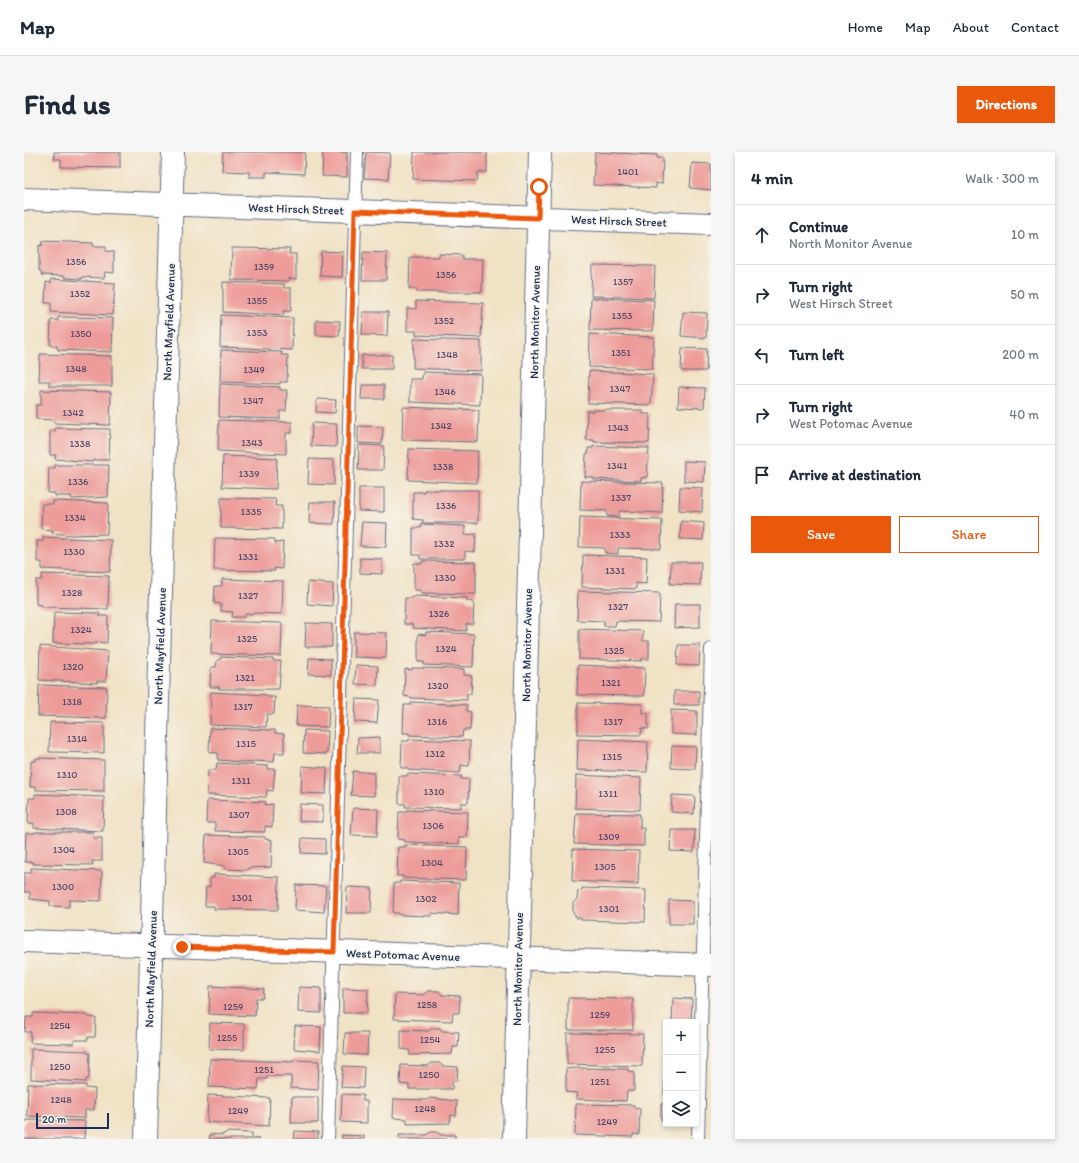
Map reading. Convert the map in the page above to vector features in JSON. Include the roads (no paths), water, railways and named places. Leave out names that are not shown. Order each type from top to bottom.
[{"type":"street","name":"North Mayfield Avenue","points":[[146,1139],[173,152]]},
{"type":"street","name":"North Monitor Avenue","points":[[514,1139],[540,152]]},
{"type":"street","name":"West Hirsch Street","points":[[24,199],[711,224]]},
{"type":"street","name":"West Potomac Avenue","points":[[24,941],[707,965]]},
{"type":"lane","points":[[328,1139],[357,152]]},
{"type":"lane","points":[[698,1139],[707,965],[711,648]]}]
